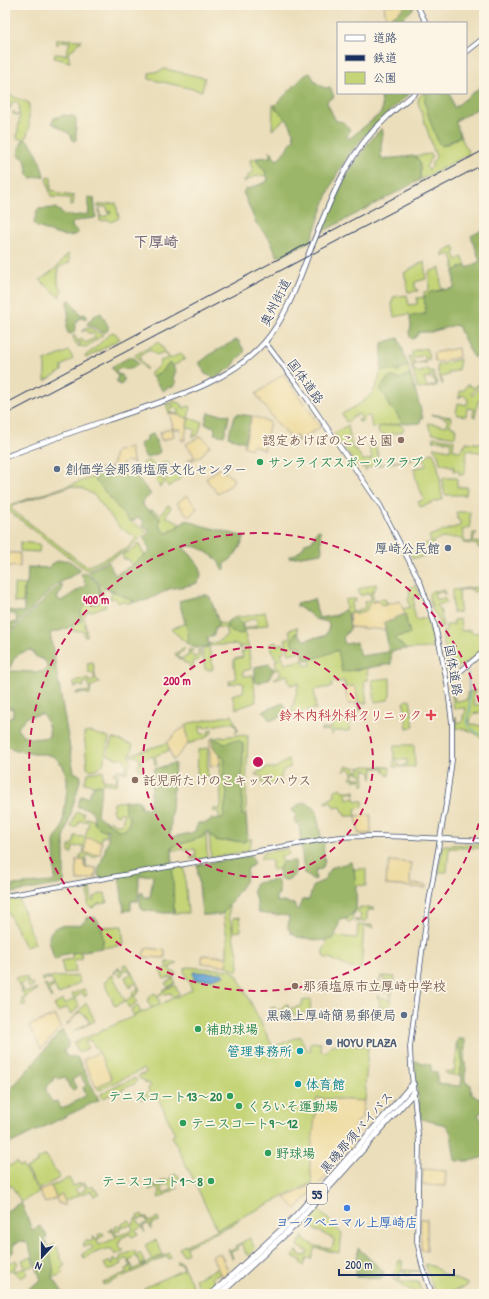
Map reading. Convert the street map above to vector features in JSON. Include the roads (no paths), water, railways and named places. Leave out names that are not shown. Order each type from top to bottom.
[{"type":"main road","points":[[467,51],[484,38]]},
{"type":"main road","name":"奥州街道","points":[[5,457],[200,386],[237,367],[256,352],[265,342],[282,317],[337,184],[354,156],[379,124],[414,94]]},
{"type":"main road","name":"黒磯那須バイパス","points":[[212,1294],[291,1221],[413,1084]]},
{"type":"main road","name":"黒磯那須バイパス","points":[[220,1294],[300,1219],[414,1092]]},
{"type":"street","points":[[417,5],[426,22]]},
{"type":"street","name":"国体道路","points":[[265,342],[297,384],[371,490],[395,531],[427,600],[438,636],[447,683],[452,723],[452,756],[447,798],[427,913],[410,1047],[419,1144],[417,1241],[422,1265],[432,1294]]},
{"type":"street","points":[[447,683],[484,651]]},
{"type":"street","points":[[5,896],[330,838],[378,835],[484,841]]},
{"type":"water","points":[[193,972],[222,973],[224,975],[211,979],[194,980]]},
{"type":"waterway","points":[[468,673],[470,712],[468,714],[468,726],[479,734],[484,734]]},
{"type":"railway","points":[[5,404],[484,150]]},
{"type":"railway","points":[[5,415],[484,164]]},
{"type":"place","name":"認定あけぼのこども園","points":[[401,440]]},
{"type":"place","name":"サンライズスポーツクラブ","points":[[260,462]]},
{"type":"place","name":"創価学会那須塩原文化センター","points":[[57,469]]},
{"type":"place","name":"厚崎公民館","points":[[448,548]]},
{"type":"place","name":"鈴木内科外科クリニック","points":[[431,715]]},
{"type":"place","name":"託児所たけのこキッズハウス","points":[[135,780]]},
{"type":"place","name":"那須塩原市立厚崎中学校","points":[[295,986]]},
{"type":"place","name":"黒磯上厚崎簡易郵便局","points":[[404,1015]]},
{"type":"place","name":"補助球場","points":[[198,1029]]},
{"type":"place","name":"HOYU PLAZA","points":[[329,1042]]},
{"type":"place","name":"管理事務所","points":[[300,1051]]},
{"type":"place","name":"体育館","points":[[298,1084]]},
{"type":"place","name":"テニスコート13～20","points":[[230,1096]]},
{"type":"place","name":"くろいそ運動場","points":[[239,1106]]},
{"type":"place","name":"テニスコート9～12","points":[[183,1123]]},
{"type":"place","name":"野球場","points":[[268,1153]]},
{"type":"place","name":"テニスコート1～8","points":[[211,1181]]},
{"type":"place","name":"ヨークベニマル上厚崎店","points":[[347,1208]]},
{"type":"district","name":"下厚崎","points":[[156,241]]}]
